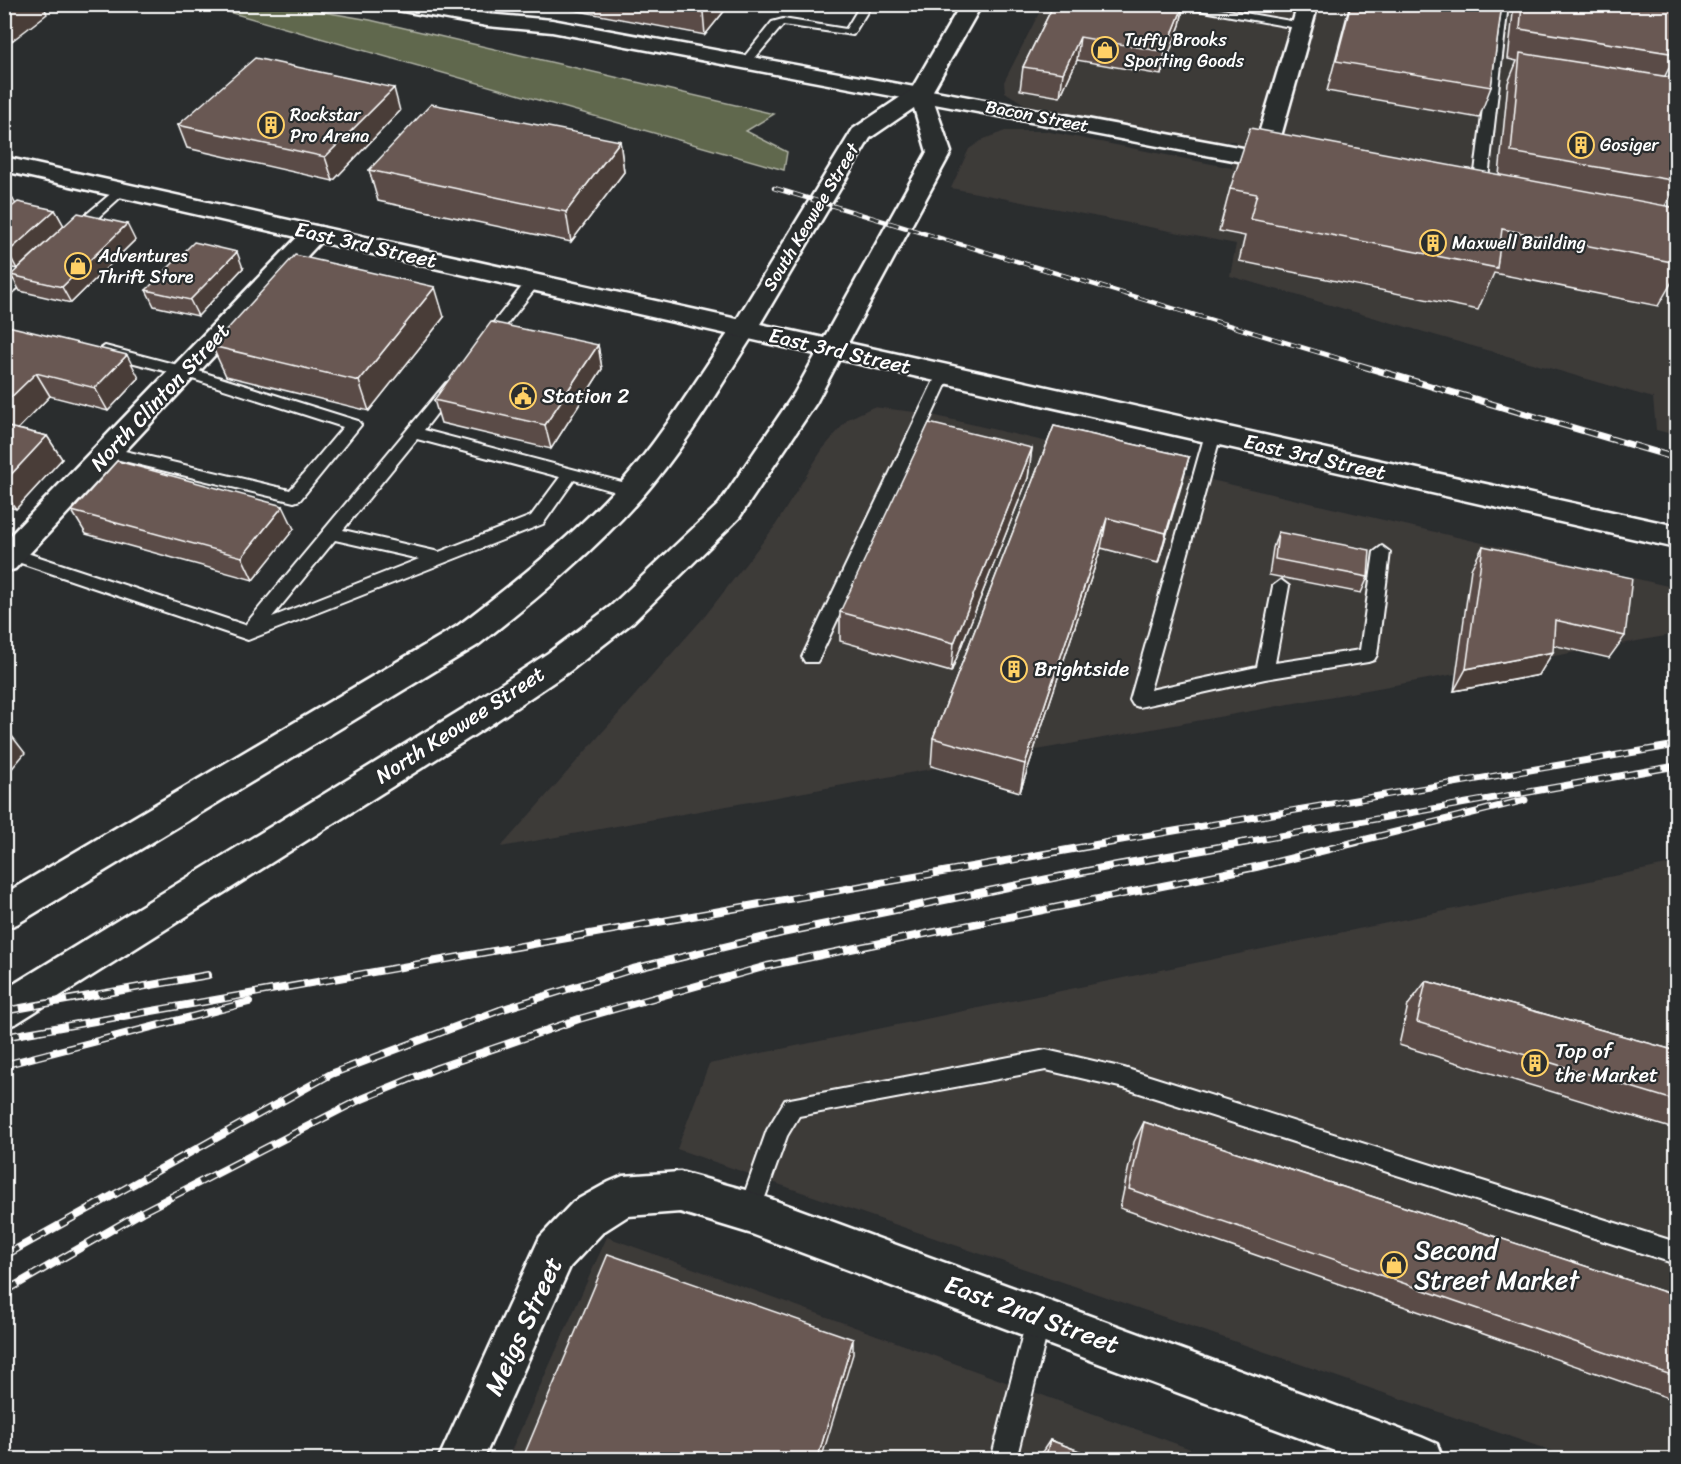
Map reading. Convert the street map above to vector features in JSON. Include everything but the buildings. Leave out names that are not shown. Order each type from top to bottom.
[{"type":"main road","name":"Bacon Street","points":[[397,4],[552,26],[1308,167]]},
{"type":"main road","points":[[509,21],[525,4]]},
{"type":"main road","name":"South Keowee Street","points":[[744,329],[861,134],[920,94],[972,4]]},
{"type":"main road","points":[[1263,158],[1308,4]]},
{"type":"main road","points":[[832,348],[939,152],[920,94]]},
{"type":"main road","name":"East 3rd Street","points":[[4,164],[1677,537]]},
{"type":"main road","points":[[1467,197],[1502,203]]},
{"type":"main road","name":"North Clinton Street","points":[[8,558],[315,233]]},
{"type":"main road","points":[[4,913],[467,636],[535,584],[631,490],[670,440],[744,329]]},
{"type":"main road","name":"North Keowee Street","points":[[4,1011],[478,716],[559,662],[622,614],[682,559],[729,511],[806,397],[832,348]]},
{"type":"main road","name":"East 2nd Street","points":[[637,1194],[680,1192],[749,1212],[1039,1317],[1421,1460]]},
{"type":"main road","name":"Meigs Street","points":[[460,1460],[555,1252],[588,1217],[623,1196],[637,1194]]},
{"type":"lane","points":[[746,62],[776,24],[783,22],[849,33],[867,4]]},
{"type":"lane","points":[[1170,4],[1302,27]]},
{"type":"lane","points":[[1248,18],[1251,4]]},
{"type":"lane","points":[[1467,197],[1502,4]]},
{"type":"lane","points":[[66,240],[120,190]]},
{"type":"lane","points":[[4,295],[48,255]]},
{"type":"lane","points":[[473,358],[533,282]]},
{"type":"lane","points":[[94,348],[184,371],[354,425],[294,496],[108,452]]},
{"type":"lane","points":[[811,657],[944,374]]},
{"type":"lane","points":[[248,633],[459,377]]},
{"type":"lane","points":[[414,433],[631,490]]},
{"type":"lane","points":[[1213,434],[1139,700],[1265,672],[1368,655],[1382,552]]},
{"type":"lane","points":[[8,558],[248,633],[537,520],[570,474]]},
{"type":"lane","points":[[331,533],[439,558]]},
{"type":"lane","points":[[1265,672],[1281,585]]},
{"type":"lane","points":[[749,1212],[778,1130],[793,1107],[1046,1060],[1124,1078],[1677,1253]]},
{"type":"lane","points":[[1003,1460],[1039,1317]]},
{"type":"shaded area","points":[[1043,5],[1676,5],[1676,435],[1656,430],[1653,398],[1230,276],[1236,244],[951,188],[969,149],[984,139],[1005,131],[1045,131],[1232,168],[1235,141],[1217,142],[1029,107],[1005,92],[1004,82]]},
{"type":"shaded area","points":[[873,407],[923,413],[1676,588],[1676,634],[501,847],[705,616],[775,526],[822,450],[848,419]]},
{"type":"shaded area","points":[[1676,863],[1676,1459],[1575,1459],[677,1149],[709,1064]]},
{"type":"shaded area","points":[[607,1237],[1218,1459],[507,1460]]},
{"type":"green space","points":[[204,5],[283,5],[370,20],[774,114],[746,131],[787,152],[784,170]]},
{"type":"railway","points":[[774,188],[1364,366]]},
{"type":"railway","points":[[1359,365],[1676,458]]},
{"type":"railway","points":[[1104,843],[1676,745]]},
{"type":"railway","points":[[1240,843],[1676,766]]},
{"type":"railway","points":[[1351,843],[1525,800]]},
{"type":"railway","points":[[4,1037],[1113,842]]},
{"type":"railway","points":[[4,1256],[331,1074],[500,1010],[633,969],[782,933],[1117,865],[1248,842]]},
{"type":"railway","points":[[4,1292],[142,1212],[357,1101],[437,1068],[579,1019],[767,966],[1256,867],[1357,842]]},
{"type":"railway","points":[[4,1011],[208,975]]},
{"type":"railway","points":[[4,1065],[249,1002]]},
{"type":"place","name":"Tuffy Brooks Sporting Goods","points":[[1105,50]]},
{"type":"place","name":"Rockstar Pro Arena","points":[[271,125]]},
{"type":"place","name":"Gosiger","points":[[1581,145]]},
{"type":"place","name":"Maxwell Building","points":[[1433,243]]},
{"type":"place","name":"Adventures Thrift Store","points":[[78,266]]},
{"type":"place","name":"Station 2","points":[[523,396]]},
{"type":"place","name":"Brightside","points":[[1014,669]]},
{"type":"place","name":"Top of the Market","points":[[1535,1063]]},
{"type":"place","name":"Second Street Market","points":[[1394,1265]]}]
